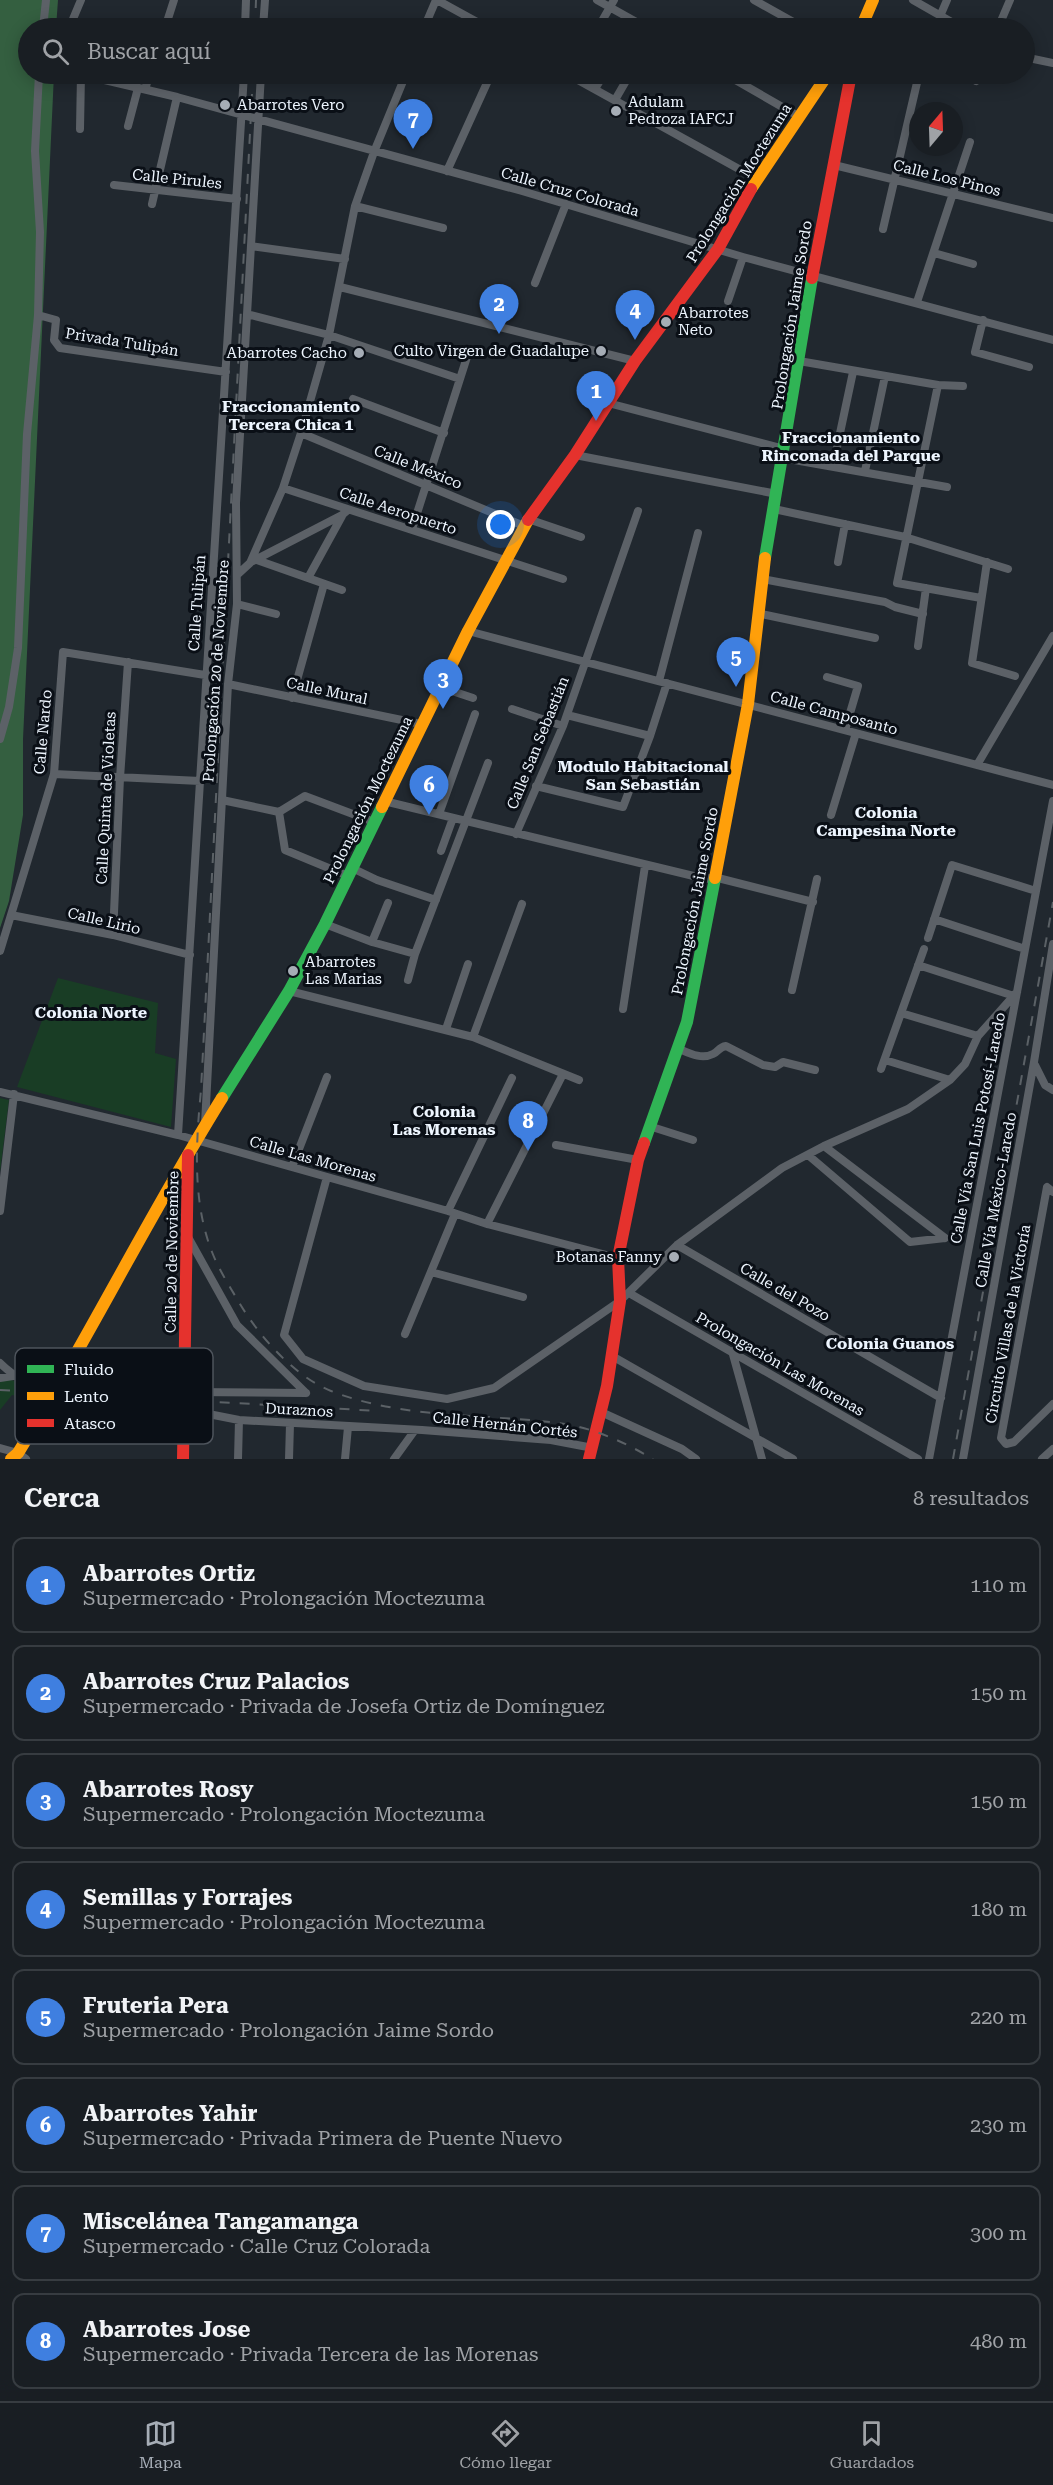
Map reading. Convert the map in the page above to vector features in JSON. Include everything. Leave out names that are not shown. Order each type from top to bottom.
[{"type":"street","points":[[44,18],[46,0]]},
{"type":"street","points":[[73,18],[81,0]]},
{"type":"street","points":[[168,18],[174,0]]},
{"type":"street","points":[[245,18],[246,0]]},
{"type":"street","points":[[264,18],[265,0]]},
{"type":"street","points":[[428,18],[436,0],[469,18]]},
{"type":"street","points":[[597,0],[612,4],[625,18]]},
{"type":"street","points":[[754,0],[786,18]]},
{"type":"street","points":[[865,18],[873,0]]},
{"type":"street","points":[[913,0],[944,18]]},
{"type":"street","points":[[940,16],[947,0]]},
{"type":"street","points":[[1002,18],[1010,0]]},
{"type":"street","points":[[604,18],[612,4]]},
{"type":"street","points":[[1035,59],[1053,63]]},
{"type":"street","points":[[0,739],[9,707],[18,648],[27,434],[38,315],[40,232],[35,151],[38,84]]},
{"type":"street","points":[[80,84],[80,129]]},
{"type":"street","name":"Calle Cruz Colorada","points":[[121,84],[177,97],[447,171],[743,257],[1053,340]]},
{"type":"street","points":[[128,126],[145,84]]},
{"type":"street","name":"Calle Tulipán","points":[[178,1135],[244,84]]},
{"type":"street","name":"Prolongación 20 de Noviembre","points":[[204,1127],[228,684],[237,604],[236,503],[260,84]]},
{"type":"street","points":[[252,561],[283,488],[301,433],[329,335],[356,206],[374,152],[402,84]]},
{"type":"street","points":[[447,171],[486,84]]},
{"type":"street","points":[[587,84],[757,179]]},
{"type":"street","points":[[595,89],[598,84]]},
{"type":"street","points":[[615,100],[624,84]]},
{"type":"street","points":[[742,84],[798,116]]},
{"type":"street","name":"Prolongación Moctezuma","points":[[80,1348],[188,1153],[289,991],[325,924],[468,631],[526,523],[575,455],[635,361],[718,249],[757,179],[821,84]]},
{"type":"street","name":"Prolongación Jaime Sordo","points":[[591,1453],[625,1297],[618,1258],[638,1160],[687,1022],[748,704],[762,579],[812,275],[849,84]]},
{"type":"street","points":[[883,230],[917,84]]},
{"type":"street","points":[[152,204],[177,97]]},
{"type":"street","points":[[917,302],[970,142]]},
{"type":"street","name":"Calle Los Pinos","points":[[834,165],[1053,218]]},
{"type":"street","name":"Calle Pirules","points":[[114,185],[237,199]]},
{"type":"street","points":[[536,283],[567,204]]},
{"type":"street","points":[[356,206],[443,228]]},
{"type":"street","points":[[251,246],[345,259]]},
{"type":"street","points":[[934,253],[973,264]]},
{"type":"street","points":[[728,301],[743,257]]},
{"type":"street","points":[[340,287],[635,361]]},
{"type":"street","points":[[247,314],[329,335],[460,379]]},
{"type":"street","name":"Privada Tulipán","points":[[38,315],[52,317],[56,320],[54,340],[60,348],[226,372]]},
{"type":"street","points":[[983,320],[975,352],[1029,367]]},
{"type":"street","points":[[412,529],[467,357]]},
{"type":"street","points":[[799,361],[938,386],[963,386]]},
{"type":"street","points":[[833,466],[853,372]]},
{"type":"street","points":[[865,471],[885,376]]},
{"type":"street","points":[[938,386],[916,481],[897,583],[981,598]]},
{"type":"street","points":[[353,399],[444,433]]},
{"type":"street","points":[[608,403],[833,466],[947,487]]},
{"type":"street","name":"Calle México","points":[[301,433],[425,485],[526,523],[581,537]]},
{"type":"street","points":[[575,455],[777,494]]},
{"type":"street","name":"Calle Aeropuerto","points":[[283,488],[345,512],[412,529],[563,579]]},
{"type":"street","points":[[774,510],[905,537],[1008,569]]},
{"type":"street","name":"Calle San Sebastián","points":[[516,834],[567,715],[638,511]]},
{"type":"street","points":[[238,574],[252,561],[345,512]]},
{"type":"street","points":[[308,578],[345,512]]},
{"type":"street","points":[[838,562],[845,524]]},
{"type":"street","points":[[536,786],[623,807],[650,736],[698,533]]},
{"type":"street","points":[[252,561],[342,590]]},
{"type":"street","points":[[987,562],[972,663],[1015,676]]},
{"type":"street","points":[[762,579],[885,602],[923,614]]},
{"type":"street","points":[[291,698],[324,584]]},
{"type":"street","points":[[918,646],[926,588]]},
{"type":"street","points":[[237,604],[276,614]]},
{"type":"street","points":[[757,613],[875,638]]},
{"type":"street","name":"Calle Camposanto","points":[[468,631],[1053,785]]},
{"type":"street","points":[[976,765],[1053,636]]},
{"type":"street","name":"Calle Nardo","points":[[0,951],[54,774],[63,652],[128,662]]},
{"type":"street","points":[[128,662],[205,675]]},
{"type":"street","name":"Calle Quinta de Violetas","points":[[113,935],[128,662]]},
{"type":"street","points":[[827,677],[858,686],[845,730]]},
{"type":"street","name":"Calle Mural","points":[[228,684],[421,724]]},
{"type":"street","points":[[440,687],[473,698]]},
{"type":"street","points":[[512,709],[562,726]]},
{"type":"street","points":[[439,814],[475,714]]},
{"type":"street","points":[[567,715],[650,736]]},
{"type":"street","points":[[831,815],[856,733]]},
{"type":"street","points":[[408,980],[415,954],[488,764]]},
{"type":"street","points":[[54,774],[200,781]]},
{"type":"street","points":[[222,800],[279,812],[305,796],[374,822]]},
{"type":"street","points":[[384,801],[645,866],[706,879],[714,877],[813,902]]},
{"type":"street","name":"Calle Vía San Luis Potosí-Laredo","points":[[929,1459],[1053,801]]},
{"type":"street","points":[[279,812],[285,850],[436,900]]},
{"type":"street","points":[[441,851],[453,818]]},
{"type":"street","points":[[623,1009],[645,866]]},
{"type":"street","points":[[928,938],[952,866],[1036,891]]},
{"type":"street","points":[[792,990],[817,879]]},
{"type":"street","points":[[372,942],[388,903]]},
{"type":"street","points":[[473,1037],[522,904]]},
{"type":"street","name":"Calle Lirio","points":[[11,915],[113,935],[190,955]]},
{"type":"street","points":[[934,919],[1025,949]]},
{"type":"street","points":[[325,924],[372,942],[415,954]]},
{"type":"street","points":[[881,1069],[924,948]]},
{"type":"street","name":"Calle Vía México-Laredo","points":[[963,1459],[1052,950]]},
{"type":"street","points":[[446,1029],[468,964]]},
{"type":"street","points":[[327,1177],[284,1335],[303,1359],[364,1386],[447,1399],[494,1388],[625,1297],[677,1245],[782,1168],[824,1146],[908,1109],[951,1080],[965,1064],[978,1036],[1016,994],[918,965]]},
{"type":"street","points":[[289,991],[473,1037],[579,1080]]},
{"type":"street","points":[[901,1013],[978,1036]]},
{"type":"street","points":[[677,1048],[701,1057],[726,1046],[763,1065],[775,1067],[783,1062],[815,1070]]},
{"type":"street","points":[[885,1060],[951,1080]]},
{"type":"street","points":[[1034,1062],[1037,1073],[1045,1085],[1053,1090]]},
{"type":"street","points":[[487,1224],[563,1074]]},
{"type":"street","points":[[292,1167],[327,1077]]},
{"type":"street","points":[[405,1334],[431,1272],[451,1212],[512,1078]]},
{"type":"street","name":"Calle Las Morenas","points":[[0,1092],[178,1135],[487,1224],[618,1258]]},
{"type":"street","points":[[0,1210],[14,1094]]},
{"type":"street","points":[[649,1126],[693,1140]]},
{"type":"street","points":[[556,1145],[638,1160]]},
{"type":"street","points":[[807,1155],[910,1242],[945,1238],[824,1146]]},
{"type":"street","name":"Calle 20 de Noviembre","points":[[184,1348],[188,1153]]},
{"type":"street","name":"Circuito Villas de la Victoría","points":[[1053,1192],[1047,1187],[1001,1438],[1006,1444],[1014,1442],[1053,1404]]},
{"type":"street","points":[[188,1237],[237,1325],[306,1393],[213,1391]]},
{"type":"street","name":"Calle del Pozo","points":[[677,1245],[941,1398]]},
{"type":"street","points":[[431,1272],[523,1297]]},
{"type":"street","name":"Prolongación Las Morenas","points":[[625,1297],[732,1351],[918,1459]]},
{"type":"street","points":[[732,1351],[762,1459]]},
{"type":"street","points":[[612,1356],[793,1459]]},
{"type":"street","points":[[0,1363],[13,1376]]},
{"type":"street","points":[[0,1378],[13,1376]]},
{"type":"street","points":[[601,1412],[682,1449],[696,1459]]},
{"type":"street","name":"Duraznos","points":[[213,1415],[239,1420],[290,1424],[415,1430]]},
{"type":"street","points":[[238,1459],[239,1420]]},
{"type":"street","points":[[289,1459],[290,1424]]},
{"type":"street","points":[[345,1459],[348,1427]]},
{"type":"street","points":[[394,1459],[415,1430]]},
{"type":"street","name":"Calle Hernán Cortés","points":[[415,1430],[551,1440],[591,1453]]},
{"type":"street","name":"Prolongación Moctezuma","points":[[21,1458],[28,1444]]},
{"type":"street","points":[[0,1448],[21,1458]]},
{"type":"street","points":[[1042,1459],[1053,1449]]},
{"type":"green space","points":[[0,0],[58,0],[57,18],[18,18],[18,84],[54,84],[23,739],[23,815],[9,901],[0,928]]},
{"type":"green space","points":[[58,978],[158,1003],[155,1053],[176,1059],[171,1127],[17,1087]]},
{"type":"green space","points":[[0,1098],[9,1100],[0,1172]]},
{"type":"green space","points":[[0,1377],[15,1381],[15,1396],[12,1395],[0,1410]]},
{"type":"railway","points":[[255,18],[256,0]]},
{"type":"railway","points":[[252,84],[197,1151],[198,1192],[206,1233],[221,1272],[257,1329],[291,1366],[317,1384],[331,1391],[388,1407],[577,1426],[611,1437],[653,1459]]},
{"type":"railway","points":[[953,1459],[1053,902]]},
{"type":"railway","points":[[0,1390],[15,1391]]},
{"type":"railway","points":[[213,1402],[379,1411]]},
{"type":"traffic: fast","points":[[765,558],[812,278]]},
{"type":"traffic: fast","points":[[222,1098],[289,991],[325,924],[382,807]]},
{"type":"traffic: fast","points":[[644,1143],[687,1022],[715,878]]},
{"type":"traffic: slow","points":[[865,18],[873,0]]},
{"type":"traffic: slow","points":[[751,189],[821,84]]},
{"type":"traffic: slow","points":[[382,807],[468,631],[528,520]]},
{"type":"traffic: slow","points":[[715,878],[748,704],[765,558]]},
{"type":"traffic: slow","points":[[79,1348],[222,1098]]},
{"type":"traffic: slow","points":[[11,1459],[23,1444]]},
{"type":"traffic: jam","points":[[812,278],[849,84]]},
{"type":"traffic: jam","points":[[528,520],[575,455],[635,361],[718,249],[751,189]]},
{"type":"traffic: jam","points":[[589,1459],[607,1386],[620,1301],[618,1258],[638,1160],[644,1143]]},
{"type":"traffic: jam","points":[[185,1348],[188,1155]]},
{"type":"traffic: jam","points":[[183,1444],[183,1459]]},
{"type":"place","name":"Abarrotes Vero","points":[[225,105]]},
{"type":"place","name":"Adulam Pedroza IAFCJ","points":[[616,111]]},
{"type":"place","name":"Miscelánea Tangamanga","points":[[413,149]]},
{"type":"place","name":"Abarrotes Neto","points":[[666,322]]},
{"type":"place","name":"Abarrotes Cruz Palacios","points":[[499,334]]},
{"type":"place","name":"Semillas y Forrajes","points":[[635,340]]},
{"type":"place","name":"Culto Virgen de Guadalupe","points":[[601,351]]},
{"type":"place","name":"Abarrotes Cacho","points":[[359,353]]},
{"type":"place","name":"Abarrotes Ortiz","points":[[596,421]]},
{"type":"place","name":"Fruteria Pera","points":[[736,687]]},
{"type":"place","name":"Abarrotes Rosy","points":[[443,709]]},
{"type":"place","name":"Abarrotes Yahir","points":[[429,815]]},
{"type":"place","name":"Abarrotes Las Marias","points":[[293,971]]},
{"type":"place","name":"Abarrotes Jose","points":[[528,1151]]},
{"type":"place","name":"Botanas Fanny","points":[[674,1257]]},
{"type":"district","name":"Fraccionamiento Tercera Chica 1","points":[[291,415]]},
{"type":"district","name":"Fraccionamiento Rinconada del Parque","points":[[851,446]]},
{"type":"district","name":"Modulo Habitacional San Sebastián","points":[[643,775]]},
{"type":"district","name":"Colonia Campesina Norte","points":[[886,821]]},
{"type":"district","name":"Colonia Norte","points":[[91,1012]]},
{"type":"district","name":"Colonia Las Morenas","points":[[444,1120]]},
{"type":"district","name":"Colonia Guanos","points":[[890,1343]]}]
